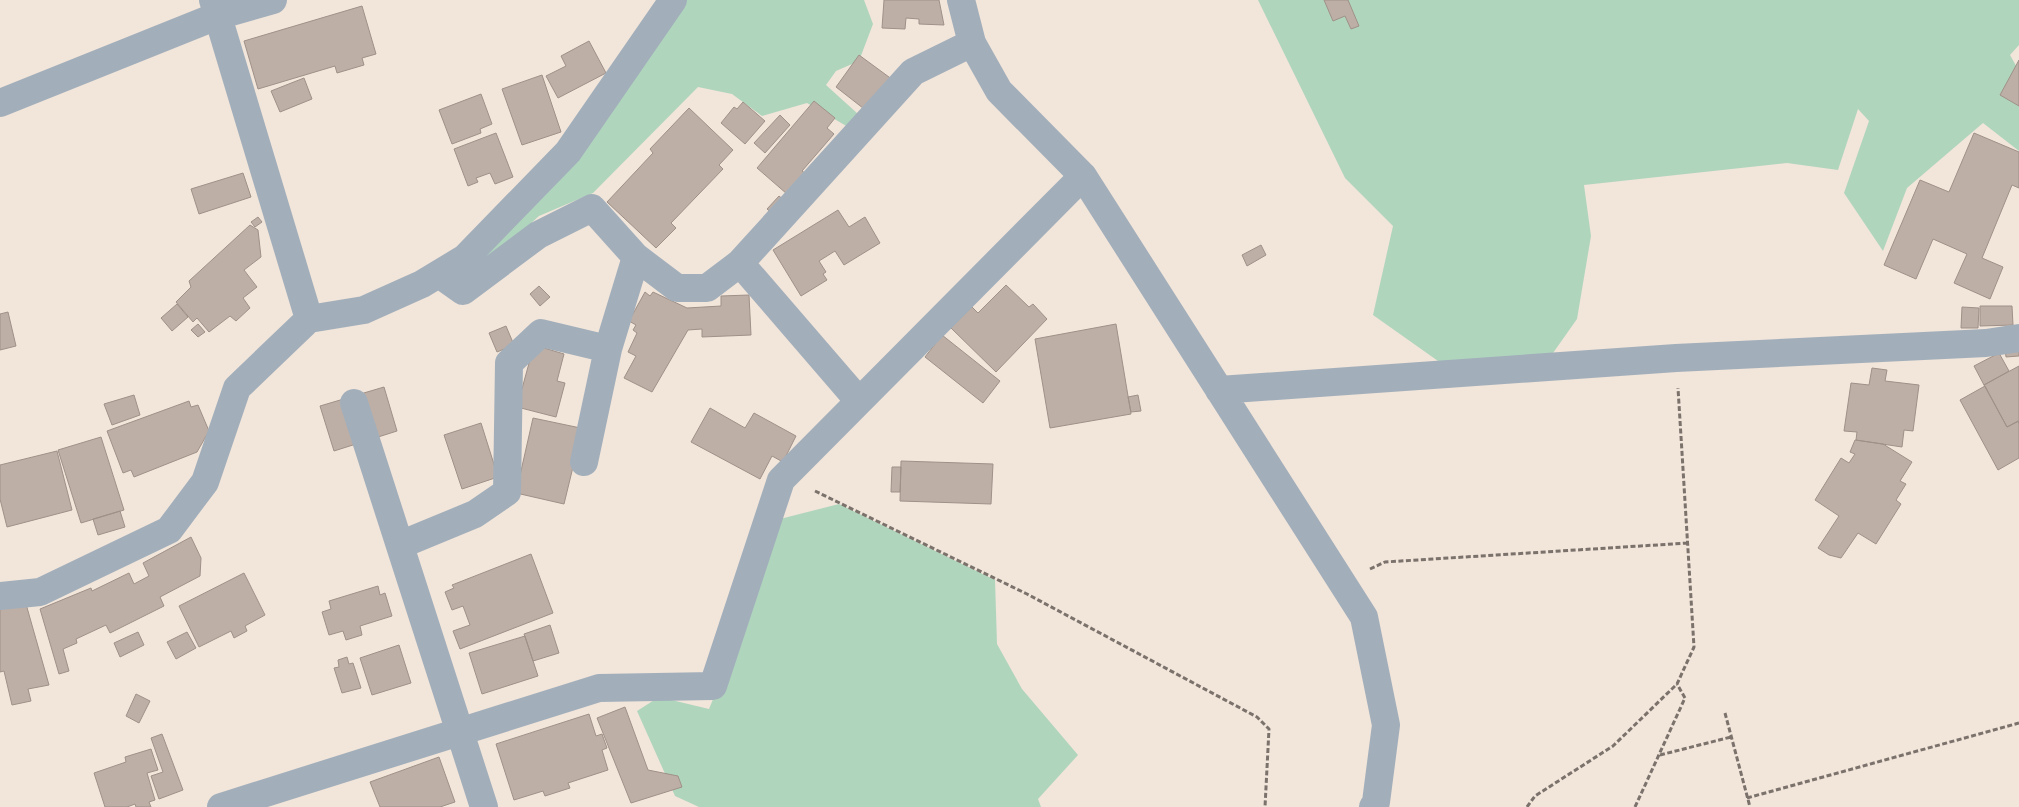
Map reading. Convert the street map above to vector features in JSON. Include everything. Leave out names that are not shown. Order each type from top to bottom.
[{"type":"street","points":[[0,103],[215,8],[273,0]]},
{"type":"street","points":[[0,596],[40,592],[169,530],[206,482],[237,388],[310,319],[364,310],[422,284],[465,258],[568,152],[674,0]]},
{"type":"street","points":[[961,0],[972,43],[999,91],[1083,176],[1364,616],[1386,725],[1376,802],[1373,807]]},
{"type":"street","points":[[215,8],[310,319]]},
{"type":"street","points":[[439,274],[463,291],[538,235],[592,208],[636,257],[677,288],[706,288],[740,263],[913,72],[972,43]]},
{"type":"street","points":[[221,807],[599,688],[713,686],[781,480],[1083,176]]},
{"type":"street","points":[[584,462],[608,349],[636,257]]},
{"type":"street","points":[[740,263],[859,401]]},
{"type":"street","points":[[400,545],[475,514],[507,492],[509,363],[541,333],[608,349]]},
{"type":"street","points":[[1219,390],[1676,358],[1986,343],[2019,338]]},
{"type":"street","points":[[354,403],[484,807]]},
{"type":"path","points":[[1527,807],[1535,796],[1613,746],[1677,684],[1694,647],[1676,358]]},
{"type":"path","points":[[781,480],[808,487],[1018,590],[1257,717],[1269,729],[1265,807]]},
{"type":"path","points":[[1341,581],[1385,562],[1688,543]]},
{"type":"path","points":[[1635,807],[1685,698],[1677,684]]},
{"type":"path","points":[[1725,713],[1750,807]]},
{"type":"path","points":[[1747,798],[2019,723]]},
{"type":"path","points":[[1659,755],[1732,737]]},
{"type":"green space","points":[[685,0],[864,0],[873,24],[859,61],[836,71],[826,85],[858,114],[848,127],[807,103],[762,116],[732,94],[698,87],[593,193],[539,216],[474,275],[468,265]]},
{"type":"green space","points":[[1258,0],[2019,0],[2019,45],[2010,55],[2019,71],[2019,151],[1983,123],[1907,188],[1883,251],[1844,193],[1869,121],[1858,109],[1838,170],[1787,163],[1584,185],[1591,236],[1577,319],[1553,353],[1455,373],[1373,315],[1393,226],[1345,178]]},
{"type":"green space","points":[[839,504],[995,580],[997,644],[1022,689],[1078,755],[1038,799],[1041,807],[699,807],[675,796],[637,711],[659,697],[709,709],[721,680],[776,520]]},
{"type":"building","points":[[884,0],[939,0],[944,25],[919,24],[919,19],[906,18],[905,29],[882,28]]},
{"type":"building","points":[[1324,0],[1348,0],[1359,26],[1351,29],[1345,16],[1333,21]]},
{"type":"building","points":[[362,6],[376,54],[362,58],[364,65],[337,73],[335,66],[258,89],[244,41]]},
{"type":"building","points":[[589,41],[606,73],[558,98],[546,76],[566,66],[561,56]]},
{"type":"building","points":[[859,55],[893,80],[868,112],[836,87]]},
{"type":"building","points":[[2019,60],[2019,106],[2000,95]]},
{"type":"building","points":[[542,75],[561,132],[522,145],[502,89]]},
{"type":"building","points":[[304,78],[312,99],[280,112],[271,91]]},
{"type":"building","points":[[481,94],[492,124],[480,129],[481,133],[452,144],[439,110]]},
{"type":"building","points":[[814,101],[835,118],[827,128],[834,134],[802,171],[805,173],[787,194],[757,168]]},
{"type":"building","points":[[743,102],[765,121],[745,144],[721,123],[734,107],[737,109]]},
{"type":"building","points":[[689,108],[733,150],[719,165],[723,169],[671,223],[676,228],[656,248],[607,202],[653,153],[650,149]]},
{"type":"building","points":[[780,115],[790,125],[765,153],[754,143]]},
{"type":"building","points":[[496,133],[513,177],[495,184],[490,173],[476,178],[478,182],[468,186],[454,149]]},
{"type":"building","points":[[1974,133],[2019,152],[2019,188],[2012,185],[1982,258],[2003,267],[1990,299],[1954,283],[1967,254],[1933,239],[1916,279],[1884,265],[1920,180],[1949,192]]},
{"type":"building","points":[[243,173],[251,197],[199,214],[191,189]]},
{"type":"building","points":[[779,196],[785,201],[774,215],[767,209]]},
{"type":"building","points":[[838,210],[849,227],[865,217],[880,243],[844,265],[835,251],[819,261],[826,272],[823,274],[827,280],[801,296],[773,250]]},
{"type":"building","points":[[258,217],[262,222],[255,227],[251,222]]},
{"type":"building","points":[[250,225],[258,230],[261,257],[244,270],[257,287],[243,298],[250,308],[236,321],[230,316],[209,332],[197,318],[193,322],[176,302],[191,287],[189,281]]},
{"type":"building","points":[[1261,245],[1266,255],[1247,266],[1242,255]]},
{"type":"building","points":[[1006,285],[1029,307],[1033,304],[1047,319],[996,372],[951,328],[972,307],[978,313]]},
{"type":"building","points":[[539,286],[550,297],[540,306],[530,294]]},
{"type":"building","points":[[645,292],[650,296],[653,292],[687,308],[721,306],[721,296],[749,295],[751,335],[702,337],[702,329],[688,330],[652,392],[624,378],[636,356],[628,352],[637,333],[633,330],[636,325],[629,321]]},
{"type":"building","points":[[177,304],[188,317],[172,331],[161,318]]},
{"type":"building","points":[[1980,306],[2012,306],[2013,325],[1980,326]]},
{"type":"building","points":[[1962,307],[1979,308],[1978,328],[1961,328]]},
{"type":"building","points":[[8,312],[16,346],[0,350],[0,314]]},
{"type":"building","points":[[198,324],[205,332],[198,337],[191,330]]},
{"type":"building","points":[[1116,324],[1131,414],[1050,428],[1035,339]]},
{"type":"building","points":[[506,326],[514,345],[497,352],[489,333]]},
{"type":"building","points":[[942,335],[1000,381],[983,403],[925,357]]},
{"type":"building","points":[[534,345],[564,354],[557,381],[565,383],[556,417],[517,407]]},
{"type":"building","points":[[2019,347],[2019,356],[2006,357],[2005,349]]},
{"type":"building","points":[[1999,353],[2009,371],[1984,385],[1974,366]]},
{"type":"building","points":[[2019,366],[2019,421],[2007,427],[1984,385]]},
{"type":"building","points":[[1872,368],[1887,370],[1885,381],[1919,385],[1913,431],[1904,430],[1902,447],[1856,440],[1857,432],[1844,431],[1851,383],[1869,385]]},
{"type":"building","points":[[1985,386],[2007,427],[2018,421],[2019,424],[2019,458],[1998,470],[1960,400]]},
{"type":"building","points":[[384,387],[397,431],[334,451],[320,406]]},
{"type":"building","points":[[134,395],[140,415],[112,425],[104,404]]},
{"type":"building","points":[[1138,395],[1141,411],[1131,412],[1128,397]]},
{"type":"building","points":[[189,401],[191,407],[198,405],[209,431],[197,452],[134,477],[131,470],[123,473],[107,431]]},
{"type":"building","points":[[710,408],[745,428],[754,413],[796,436],[783,462],[772,456],[760,479],[691,442]]},
{"type":"building","points":[[533,418],[590,430],[573,467],[564,504],[516,493]]},
{"type":"building","points":[[481,423],[498,477],[462,489],[444,435]]},
{"type":"building","points":[[101,437],[124,510],[81,523],[58,450]]},
{"type":"building","points":[[1855,440],[1883,444],[1912,462],[1900,481],[1906,484],[1896,500],[1901,504],[1876,544],[1858,533],[1841,558],[1829,555],[1818,548],[1839,516],[1815,500],[1841,458],[1849,463],[1855,454],[1850,452]]},
{"type":"building","points":[[57,451],[72,510],[7,527],[0,499],[0,465]]},
{"type":"building","points":[[901,461],[993,464],[991,504],[900,501]]},
{"type":"building","points":[[892,467],[901,467],[900,492],[891,492]]},
{"type":"building","points":[[120,511],[125,527],[98,535],[93,519]]},
{"type":"building","points":[[191,537],[201,558],[200,576],[160,597],[164,606],[110,633],[106,625],[76,639],[77,643],[63,649],[69,671],[59,674],[40,609],[91,588],[92,591],[129,573],[134,584],[149,576],[143,563]]},
{"type":"building","points":[[531,554],[553,613],[460,649],[453,631],[470,625],[463,606],[452,610],[445,592],[454,588],[452,585]]},
{"type":"building","points":[[244,573],[265,615],[245,626],[247,631],[234,638],[231,631],[199,647],[179,606]]},
{"type":"building","points":[[378,586],[380,595],[385,593],[392,616],[360,626],[362,635],[346,640],[343,631],[329,635],[322,612],[331,609],[329,601]]},
{"type":"building","points":[[26,604],[49,685],[28,689],[31,701],[12,705],[4,671],[0,672],[0,609]]},
{"type":"building","points":[[550,625],[559,653],[533,661],[524,634]]},
{"type":"building","points":[[138,632],[144,645],[120,657],[114,643]]},
{"type":"building","points":[[187,632],[196,648],[176,659],[167,642]]},
{"type":"building","points":[[525,636],[538,676],[482,694],[469,653]]},
{"type":"building","points":[[399,645],[411,683],[372,695],[360,658]]},
{"type":"building","points":[[347,657],[349,664],[353,663],[361,688],[342,693],[334,668],[339,667],[338,660]]},
{"type":"building","points":[[136,694],[150,701],[139,723],[126,716]]},
{"type":"building","points":[[625,707],[648,770],[678,776],[682,787],[631,803],[597,718]]},
{"type":"building","points":[[589,714],[596,736],[602,734],[607,748],[602,750],[608,770],[568,783],[570,788],[545,796],[543,791],[514,800],[496,744]]},
{"type":"building","points":[[162,734],[183,790],[159,799],[151,776],[163,772],[151,738]]},
{"type":"building","points":[[151,749],[158,770],[147,773],[155,800],[149,802],[151,807],[136,807],[135,804],[127,807],[105,807],[94,773],[126,762],[125,757]]},
{"type":"building","points":[[439,757],[455,802],[440,807],[380,807],[370,782]]}]
